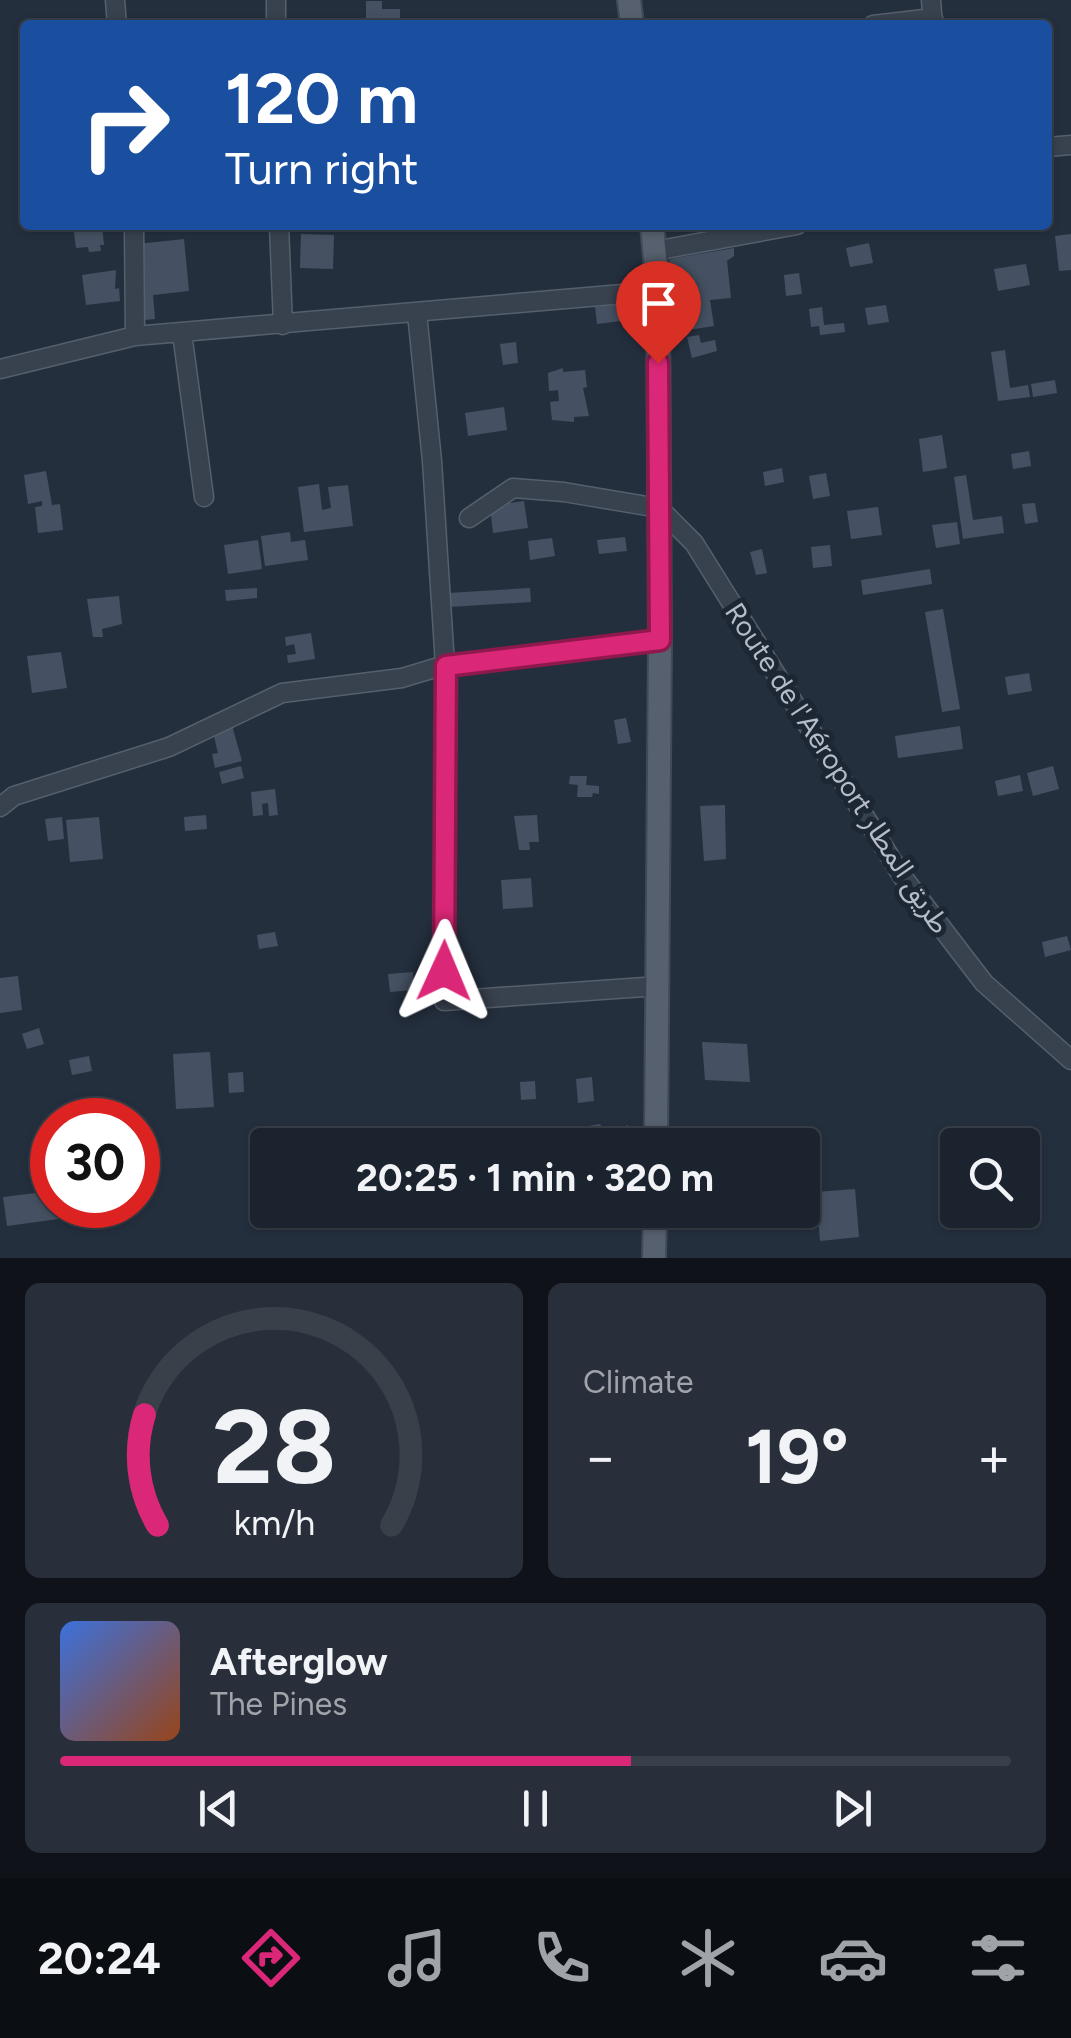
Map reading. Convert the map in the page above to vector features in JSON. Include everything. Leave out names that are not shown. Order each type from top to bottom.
[{"type":"main road","points":[[652,230],[658,291],[660,508],[656,1128]]},
{"type":"main road","points":[[654,1258],[655,1228]]},
{"type":"street","points":[[900,20],[932,14]]},
{"type":"street","points":[[134,230],[135,336]]},
{"type":"street","points":[[279,230],[283,325]]},
{"type":"street","points":[[654,251],[770,230]]},
{"type":"street","points":[[0,369],[135,336],[658,291]]},
{"type":"street","points":[[417,313],[446,666],[444,1001],[659,986]]},
{"type":"street","points":[[182,334],[204,497]]},
{"type":"street","points":[[470,518],[514,488],[660,508]]},
{"type":"street","name":"Route de l'Aéroport طريق المطار","points":[[660,508],[694,543],[902,876],[955,948],[984,983],[1071,1060]]},
{"type":"street","points":[[0,807],[14,796],[169,746],[282,693],[402,678],[446,666],[660,640]]},
{"type":"building","points":[[366,1],[382,1],[382,9],[400,9],[400,20],[366,20]]},
{"type":"building","points":[[74,230],[102,230],[101,251],[76,248]]},
{"type":"building","points":[[301,234],[334,235],[333,269],[300,268]]},
{"type":"building","points":[[1071,234],[1071,270],[1059,271],[1055,236]]},
{"type":"building","points":[[184,239],[189,291],[153,295],[155,319],[144,320],[138,244]]},
{"type":"building","points":[[869,243],[873,263],[850,267],[846,248]]},
{"type":"building","points":[[734,248],[734,256],[727,261],[731,298],[710,300],[714,326],[682,331],[678,306],[700,301],[675,304],[669,259]]},
{"type":"building","points":[[1026,264],[1030,285],[998,291],[994,269]]},
{"type":"building","points":[[116,270],[115,289],[119,288],[120,301],[86,305],[82,275]]},
{"type":"building","points":[[799,273],[802,294],[786,296],[784,275]]},
{"type":"building","points":[[619,304],[621,321],[597,324],[595,307]]},
{"type":"building","points":[[886,305],[889,322],[868,325],[865,308]]},
{"type":"building","points":[[822,307],[824,325],[844,323],[845,332],[820,335],[819,326],[811,327],[809,309]]},
{"type":"building","points":[[699,335],[701,343],[715,340],[717,351],[692,358],[687,337]]},
{"type":"building","points":[[516,342],[518,363],[503,365],[500,344]]},
{"type":"building","points":[[1005,350],[1010,388],[1028,385],[1030,397],[998,401],[991,352]]},
{"type":"building","points":[[563,368],[563,372],[585,370],[587,387],[583,388],[589,416],[574,417],[574,422],[552,420],[550,402],[559,401],[558,390],[549,391],[548,373]]},
{"type":"building","points":[[1055,380],[1057,393],[1033,397],[1031,384]]},
{"type":"building","points":[[504,407],[507,430],[468,436],[465,413]]},
{"type":"building","points":[[942,435],[947,468],[923,472],[919,439]]},
{"type":"building","points":[[1029,451],[1031,466],[1013,469],[1011,454]]},
{"type":"building","points":[[782,468],[784,482],[765,486],[763,472]]},
{"type":"building","points":[[46,471],[52,505],[60,504],[63,530],[38,533],[35,507],[42,506],[42,501],[28,504],[24,475]]},
{"type":"building","points":[[826,473],[830,496],[813,499],[809,476]]},
{"type":"building","points":[[966,475],[973,520],[1002,516],[1004,533],[963,539],[954,477]]},
{"type":"building","points":[[319,484],[322,510],[331,508],[328,487],[348,485],[353,526],[304,532],[298,487]]},
{"type":"building","points":[[524,501],[528,528],[493,533],[490,506]]},
{"type":"building","points":[[1035,503],[1038,522],[1025,524],[1022,504]]},
{"type":"building","points":[[878,507],[882,535],[851,539],[847,511]]},
{"type":"building","points":[[957,522],[960,544],[936,548],[932,525]]},
{"type":"building","points":[[290,532],[291,542],[305,540],[308,560],[265,566],[261,536]]},
{"type":"building","points":[[625,537],[627,551],[599,554],[597,540]]},
{"type":"building","points":[[552,538],[555,556],[530,560],[528,541]]},
{"type":"building","points":[[258,540],[262,569],[228,574],[224,545]]},
{"type":"building","points":[[830,545],[832,566],[813,568],[811,547]]},
{"type":"building","points":[[762,549],[767,573],[756,575],[750,552]]},
{"type":"building","points":[[930,569],[932,584],[863,595],[861,580]]},
{"type":"building","points":[[257,588],[257,598],[226,601],[225,590]]},
{"type":"building","points":[[530,588],[531,602],[449,607],[448,593]]},
{"type":"building","points":[[119,596],[122,624],[102,629],[103,637],[93,637],[87,599]]},
{"type":"building","points":[[943,609],[960,709],[942,712],[925,612]]},
{"type":"building","points":[[311,633],[315,659],[288,663],[287,655],[296,654],[294,644],[286,646],[285,637]]},
{"type":"building","points":[[61,652],[67,688],[32,693],[27,656]]},
{"type":"building","points":[[1029,673],[1032,691],[1008,695],[1005,677]]},
{"type":"building","points":[[626,718],[631,742],[618,744],[614,720]]},
{"type":"building","points":[[211,724],[237,724],[233,729],[242,761],[215,768],[212,754],[218,753]]},
{"type":"building","points":[[960,726],[963,749],[898,758],[895,736]]},
{"type":"building","points":[[241,766],[244,778],[222,784],[219,772]]},
{"type":"building","points":[[1053,766],[1059,789],[1033,796],[1027,773]]},
{"type":"building","points":[[1020,775],[1023,791],[998,796],[995,781]]},
{"type":"building","points":[[570,776],[587,776],[586,785],[599,786],[599,794],[577,797],[578,785],[569,784]]},
{"type":"building","points":[[275,789],[278,815],[269,816],[268,803],[262,804],[263,815],[253,816],[251,792]]},
{"type":"building","points":[[725,805],[726,859],[704,861],[700,806]]},
{"type":"building","points":[[206,815],[207,829],[185,831],[184,817]]},
{"type":"building","points":[[537,815],[539,842],[529,842],[530,850],[519,850],[514,816]]},
{"type":"building","points":[[62,817],[64,839],[48,841],[45,819]]},
{"type":"building","points":[[99,817],[103,859],[70,862],[66,820]]},
{"type":"building","points":[[531,878],[533,907],[503,909],[501,880]]},
{"type":"building","points":[[275,932],[278,946],[259,949],[257,935]]},
{"type":"building","points":[[1067,936],[1071,950],[1045,957],[1042,942]]},
{"type":"building","points":[[413,972],[414,990],[390,992],[388,974]]},
{"type":"building","points":[[18,976],[22,1010],[0,1013],[0,978]]},
{"type":"building","points":[[39,1028],[44,1044],[27,1049],[22,1034]]},
{"type":"building","points":[[702,1042],[747,1044],[750,1082],[705,1080]]},
{"type":"building","points":[[210,1052],[214,1107],[176,1109],[173,1054]]},
{"type":"building","points":[[89,1056],[92,1071],[72,1075],[69,1060]]},
{"type":"building","points":[[243,1072],[244,1092],[229,1093],[228,1073]]},
{"type":"building","points":[[592,1077],[594,1101],[578,1103],[576,1079]]},
{"type":"building","points":[[535,1081],[536,1099],[521,1100],[520,1082]]},
{"type":"building","points":[[855,1189],[859,1237],[820,1241],[820,1192]]},
{"type":"building","points":[[30,1194],[30,1223],[7,1226],[3,1197]]},
{"type":"route","points":[[444,971],[446,666],[660,640],[658,363]]}]
